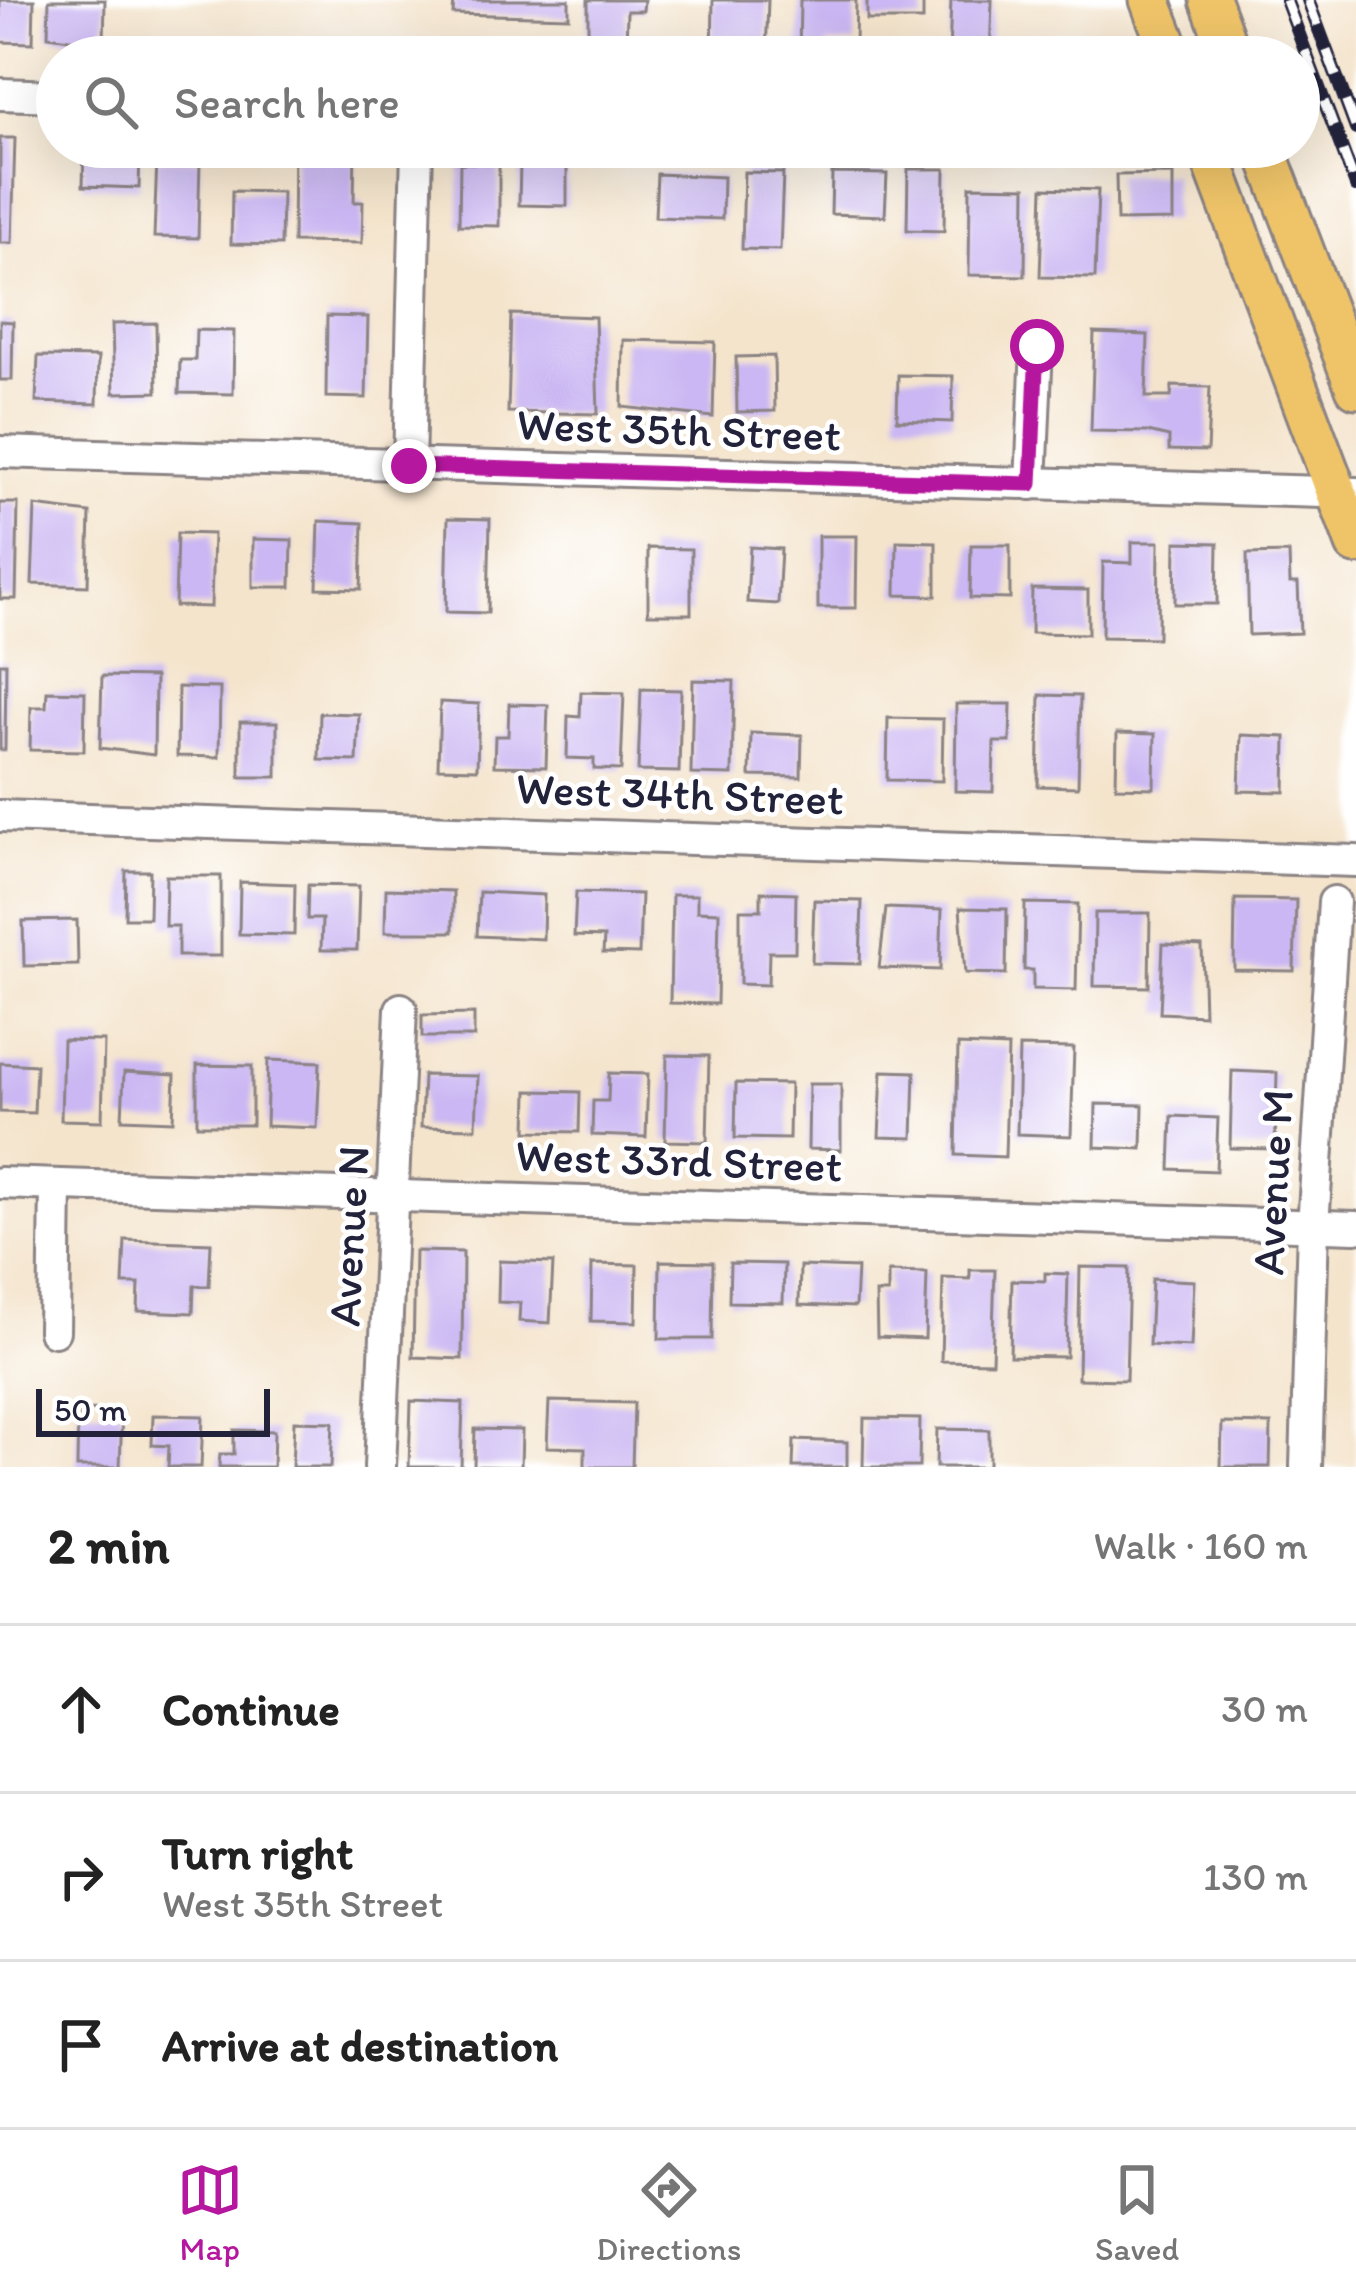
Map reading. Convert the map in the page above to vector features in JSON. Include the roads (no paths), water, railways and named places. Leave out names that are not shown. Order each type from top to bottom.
[{"type":"main road","points":[[1150,0],[1164,36]]},
{"type":"main road","points":[[1210,0],[1223,36]]},
{"type":"main road","points":[[1215,168],[1346,492],[1356,544]]},
{"type":"main road","points":[[1272,168],[1356,388]]},
{"type":"street","points":[[0,94],[36,95]]},
{"type":"street","points":[[409,466],[417,168]]},
{"type":"street","points":[[1031,484],[1037,346]]},
{"type":"street","name":"West 35th Street","points":[[0,452],[1346,492]]},
{"type":"street","name":"West 34th Street","points":[[0,815],[1356,861]]},
{"type":"street","name":"Avenue M","points":[[1306,1467],[1313,1226],[1334,902]]},
{"type":"street","name":"Avenue N","points":[[380,1467],[401,1009]]},
{"type":"street","name":"West 33rd Street","points":[[0,1183],[1356,1227]]},
{"type":"street","points":[[54,1331],[56,1185]]},
{"type":"railway","points":[[1286,0],[1300,36]]},
{"type":"railway","points":[[1308,0],[1356,129]]},
{"type":"railway","points":[[1320,90],[1356,186]]}]
